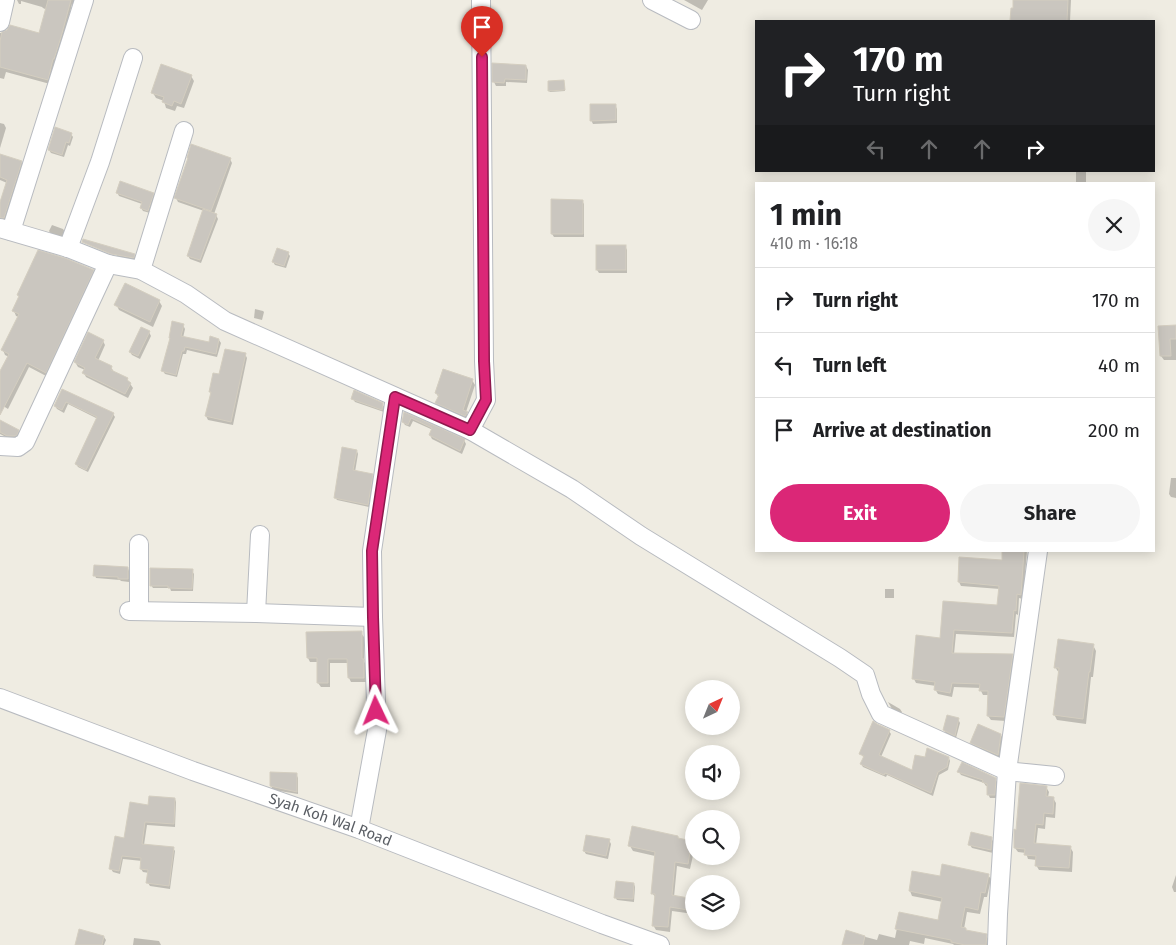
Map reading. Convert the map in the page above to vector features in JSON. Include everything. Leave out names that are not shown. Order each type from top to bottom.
[{"type":"street","points":[[0,22],[5,0]]},
{"type":"street","points":[[84,0],[5,229],[68,248],[108,264],[141,270],[186,294],[225,321],[470,430],[572,489],[642,536],[865,675],[871,694],[881,714],[1007,771],[1055,776]]},
{"type":"street","points":[[470,430],[486,400],[481,0]]},
{"type":"street","points":[[652,0],[691,20]]},
{"type":"street","points":[[68,248],[100,162],[133,58]]},
{"type":"street","points":[[141,270],[184,131]]},
{"type":"street","points":[[0,446],[18,447],[25,442],[108,264]]},
{"type":"street","points":[[360,829],[377,730],[372,551],[395,397]]},
{"type":"street","points":[[256,613],[260,535]]},
{"type":"street","points":[[139,544],[134,611],[373,617]]},
{"type":"street","points":[[998,945],[998,914],[1007,771],[1038,552]]},
{"type":"street","name":"Syah Koh Wal Road","points":[[0,698],[193,771],[360,829],[660,945]]},
{"type":"building","points":[[48,0],[71,0],[48,80],[0,67],[2,32],[7,30],[10,25],[39,33]]},
{"type":"building","points":[[1013,0],[1068,0],[1067,20],[1010,20],[1011,8],[1013,8]]},
{"type":"building","points":[[492,63],[526,65],[526,80],[505,79],[504,83],[492,82]]},
{"type":"building","points":[[161,64],[192,75],[181,104],[174,101],[172,106],[162,102],[164,97],[151,93]]},
{"type":"building","points":[[564,80],[565,90],[548,91],[548,81]]},
{"type":"building","points":[[590,104],[616,104],[616,120],[590,121]]},
{"type":"building","points":[[55,127],[72,133],[69,143],[66,142],[62,155],[48,150]]},
{"type":"building","points":[[191,144],[231,158],[211,211],[174,198]]},
{"type":"building","points":[[0,154],[22,161],[4,218],[0,218],[0,202],[7,180],[0,177]]},
{"type":"building","points":[[120,181],[154,193],[148,211],[140,208],[142,202],[116,193]]},
{"type":"building","points":[[551,199],[583,200],[583,234],[551,234]]},
{"type":"building","points":[[203,209],[217,214],[200,260],[187,256]]},
{"type":"building","points":[[83,239],[135,254],[134,258],[111,254],[82,242]]},
{"type":"building","points":[[596,245],[626,245],[626,270],[596,270]]},
{"type":"building","points":[[277,248],[289,252],[284,266],[272,262]]},
{"type":"building","points":[[38,250],[65,258],[94,270],[46,373],[27,363],[0,415],[0,371],[9,354],[1,350],[19,314],[12,311],[19,296],[17,295]]},
{"type":"building","points":[[125,283],[160,300],[150,322],[114,305]]},
{"type":"building","points":[[172,321],[184,324],[181,336],[209,342],[210,336],[219,339],[216,354],[185,347],[184,351],[182,351],[176,375],[161,371],[170,338]]},
{"type":"building","points":[[1176,325],[1176,339],[1170,339],[1171,356],[1160,356],[1158,326]]},
{"type":"building","points":[[141,327],[150,331],[138,356],[129,352]]},
{"type":"building","points":[[88,332],[104,340],[95,358],[112,366],[111,370],[128,378],[127,380],[131,383],[125,394],[82,373],[85,368],[74,362]]},
{"type":"building","points":[[225,349],[246,353],[231,422],[205,416],[211,392],[209,392],[213,373],[219,374]]},
{"type":"building","points":[[443,369],[473,379],[463,410],[468,412],[465,416],[435,403],[439,395],[435,393]]},
{"type":"building","points":[[62,389],[114,413],[86,470],[75,464],[97,417],[66,402],[62,410],[54,406]]},
{"type":"building","points":[[354,390],[383,403],[382,410],[351,399]]},
{"type":"building","points":[[404,412],[465,439],[460,451],[429,435],[432,428],[411,418],[408,425],[402,422]]},
{"type":"building","points":[[0,420],[19,430],[17,435],[7,436],[0,432]]},
{"type":"building","points":[[342,447],[357,450],[353,470],[373,474],[368,505],[334,498]]},
{"type":"building","points":[[1002,552],[1024,552],[1021,595],[1017,594],[1012,633],[954,630],[952,653],[1013,654],[1004,717],[987,716],[988,691],[979,691],[980,684],[952,683],[950,693],[934,690],[935,682],[912,679],[916,635],[940,638],[943,601],[997,605],[999,586],[958,582],[959,557],[1002,560]]},
{"type":"building","points":[[94,565],[128,567],[128,579],[93,576]]},
{"type":"building","points":[[150,568],[193,569],[192,589],[150,586]]},
{"type":"building","points":[[362,631],[364,678],[348,678],[347,659],[328,659],[328,683],[317,683],[317,658],[307,658],[306,632]]},
{"type":"building","points":[[1058,639],[1094,644],[1083,719],[1053,715],[1059,668],[1054,668]]},
{"type":"building","points":[[947,715],[959,718],[955,736],[943,730]]},
{"type":"building","points":[[873,721],[890,730],[879,755],[912,770],[915,755],[925,757],[927,748],[949,757],[947,767],[938,772],[931,793],[860,764],[864,756],[859,754]]},
{"type":"building","points":[[978,724],[1001,734],[998,755],[970,743]]},
{"type":"building","points":[[962,762],[996,778],[995,795],[987,795],[987,784],[982,782],[983,780],[957,772]]},
{"type":"building","points":[[270,772],[297,773],[297,792],[270,786]]},
{"type":"building","points":[[1020,783],[1047,786],[1046,796],[1054,797],[1053,814],[1044,813],[1043,825],[1036,824],[1034,843],[1071,846],[1069,868],[1035,866],[1036,856],[1024,855],[1025,849],[1014,848],[1014,829],[1016,830]]},
{"type":"building","points":[[149,796],[175,798],[174,824],[145,822],[142,844],[174,847],[169,886],[146,883],[148,870],[140,869],[141,858],[122,856],[119,871],[109,869],[115,836],[124,838],[130,802],[148,805]]},
{"type":"building","points":[[632,826],[678,836],[678,838],[685,840],[685,864],[675,862],[672,895],[685,897],[685,910],[670,907],[668,927],[652,926],[655,894],[651,894],[655,852],[628,846]]},
{"type":"building","points":[[971,832],[992,837],[991,850],[968,845]]},
{"type":"building","points":[[586,835],[610,839],[606,856],[583,851]]},
{"type":"building","points":[[942,864],[989,874],[985,893],[981,892],[978,910],[965,907],[961,927],[966,928],[966,930],[987,934],[986,945],[965,945],[951,942],[951,940],[895,929],[899,912],[938,920],[942,898],[909,891],[912,871],[940,876]]},
{"type":"building","points":[[616,881],[634,883],[633,899],[614,898]]},
{"type":"building","points":[[79,929],[104,936],[102,945],[75,945]]},
{"type":"building","points":[[846,930],[865,936],[863,945],[842,945]]},
{"type":"route","points":[[376,711],[372,551],[395,397],[470,430],[486,400],[484,361],[482,57]]}]
